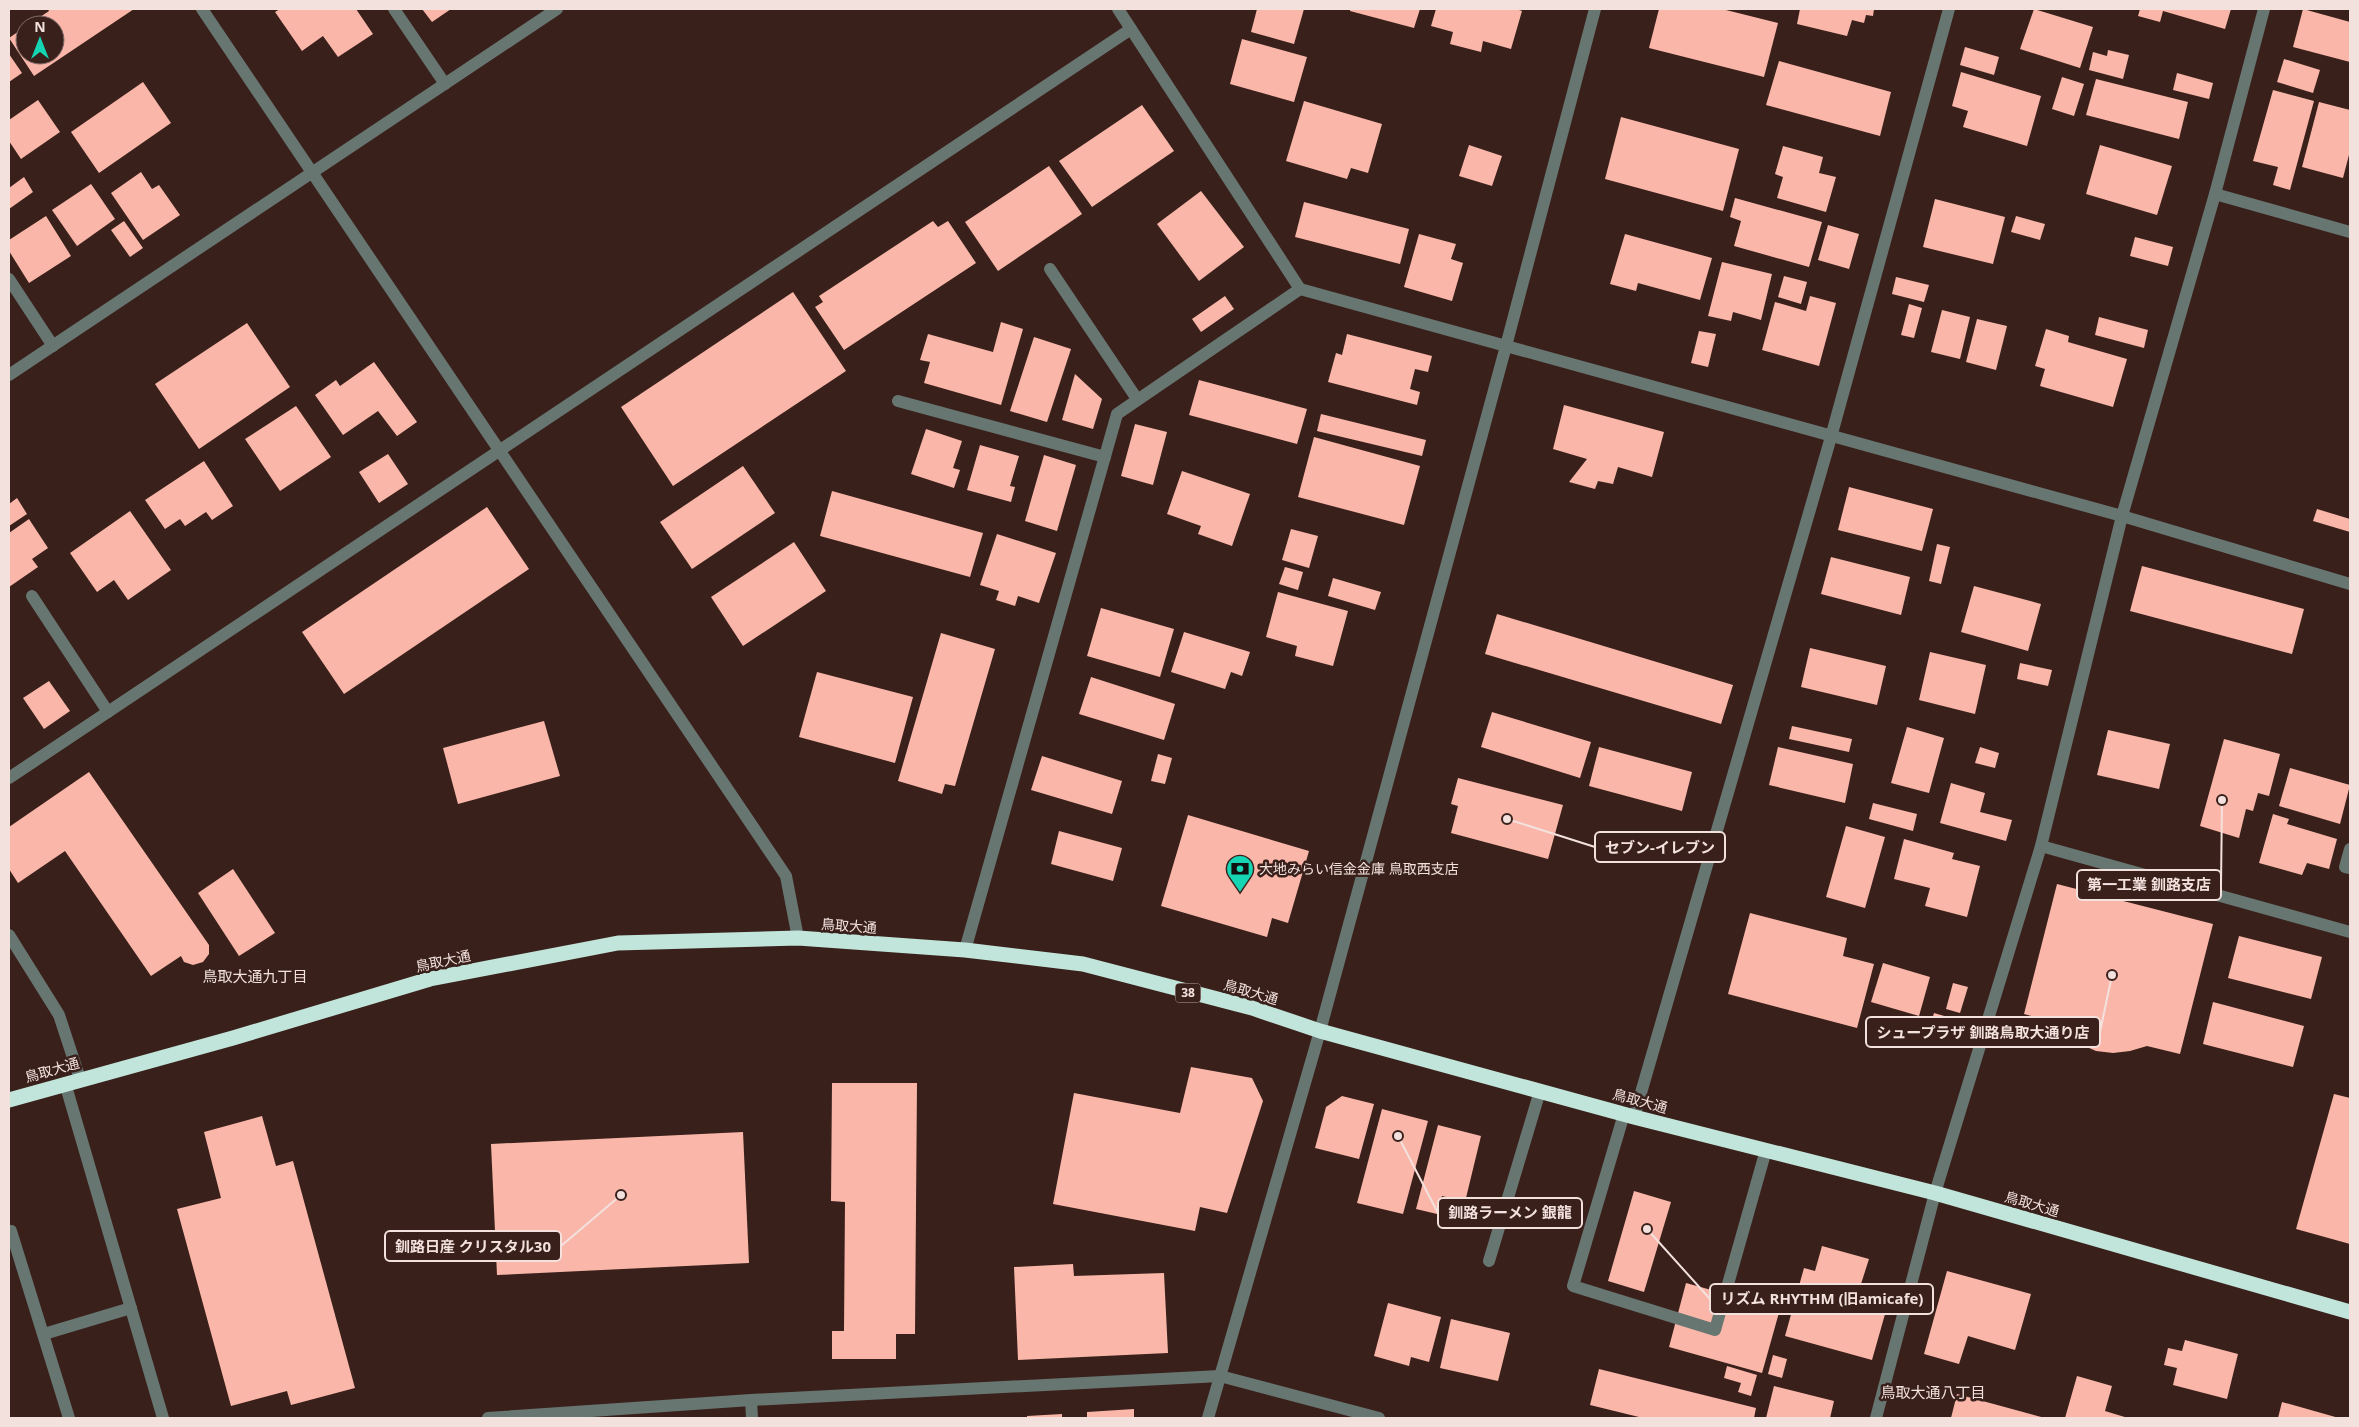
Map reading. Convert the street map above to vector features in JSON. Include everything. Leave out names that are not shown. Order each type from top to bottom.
[{"type":"highway","name":"鳥取大通","points":[[9,1100],[233,1038],[430,979],[618,943],[798,938],[965,950],[1083,964],[1252,1008],[1320,1031],[1540,1091],[1936,1193],[2350,1312]]},
{"type":"street","points":[[202,9],[786,876],[798,938]]},
{"type":"street","points":[[394,9],[445,84]]},
{"type":"street","points":[[9,375],[557,9]]},
{"type":"street","points":[[1118,9],[1300,289],[2122,516],[2350,584]]},
{"type":"street","points":[[1208,1418],[1320,1031],[1506,346],[1595,9]]},
{"type":"street","points":[[1766,1150],[1715,1330],[1573,1286],[1629,1115],[1831,437],[1949,9]]},
{"type":"street","points":[[1876,1418],[1936,1193],[2040,846],[2122,516],[2215,194],[2264,9]]},
{"type":"street","points":[[9,778],[1132,29]]},
{"type":"street","points":[[2215,194],[2350,232]]},
{"type":"street","points":[[1050,269],[1137,399]]},
{"type":"street","points":[[9,279],[53,346]]},
{"type":"street","points":[[965,950],[1117,414],[1300,289]]},
{"type":"street","points":[[898,401],[1105,457]]},
{"type":"street","points":[[32,596],[108,712]]},
{"type":"street","points":[[2040,846],[2350,932]]},
{"type":"street","points":[[2350,849],[2345,867],[2350,868]]},
{"type":"street","points":[[9,936],[59,1015],[80,1079]]},
{"type":"street","points":[[65,1083],[163,1418]]},
{"type":"street","points":[[1489,1261],[1540,1091]]},
{"type":"street","points":[[9,1231],[11,1231],[70,1418]]},
{"type":"street","points":[[44,1334],[131,1308]]},
{"type":"street","points":[[488,1418],[751,1400],[1220,1376],[1379,1418]]},
{"type":"street","points":[[751,1400],[752,1418]]},
{"type":"building","points":[[48,9],[134,9],[65,55],[65,15],[43,15],[49,11]]},
{"type":"building","points":[[280,9],[356,9],[373,34],[338,57],[323,36],[302,51],[275,12]]},
{"type":"building","points":[[422,9],[451,9],[432,22]]},
{"type":"building","points":[[1257,9],[1304,9],[1294,44],[1251,32]]},
{"type":"building","points":[[1350,9],[1420,9],[1414,28],[1350,11]]},
{"type":"building","points":[[1436,9],[1516,9],[1522,11],[1511,49],[1483,41],[1481,52],[1450,44],[1453,32],[1431,26]]},
{"type":"building","points":[[1659,9],[1722,9],[1778,23],[1764,77],[1649,48]]},
{"type":"building","points":[[1800,9],[1874,9],[1873,16],[1866,15],[1864,23],[1852,20],[1847,36],[1797,24]]},
{"type":"building","points":[[2034,9],[2093,27],[2080,68],[2020,49]]},
{"type":"building","points":[[2140,9],[2231,9],[2225,29],[2163,11],[2160,22],[2138,16]]},
{"type":"building","points":[[2303,9],[2350,22],[2350,62],[2293,47]]},
{"type":"building","points":[[15,34],[15,47],[9,38]]},
{"type":"building","points":[[1242,39],[1307,57],[1294,102],[1230,84]]},
{"type":"building","points":[[1965,47],[1999,57],[1994,75],[1960,65]]},
{"type":"building","points":[[2108,50],[2129,55],[2123,79],[2089,70],[2093,52],[2107,56]]},
{"type":"building","points":[[9,54],[22,73],[9,82]]},
{"type":"building","points":[[2284,59],[2320,70],[2313,93],[2277,82]]},
{"type":"building","points":[[1779,61],[1891,92],[1880,136],[1766,105]]},
{"type":"building","points":[[27,65],[50,65],[34,76]]},
{"type":"building","points":[[1961,72],[2041,96],[2027,146],[1963,127],[1968,111],[1952,106]]},
{"type":"building","points":[[2177,73],[2213,83],[2209,99],[2173,90]]},
{"type":"building","points":[[2062,77],[2084,84],[2074,116],[2052,109]]},
{"type":"building","points":[[2096,79],[2188,102],[2179,139],[2086,115]]},
{"type":"building","points":[[143,82],[171,123],[99,173],[71,132]]},
{"type":"building","points":[[2273,90],[2314,101],[2290,190],[2273,185],[2278,167],[2253,161]]},
{"type":"building","points":[[38,100],[60,132],[21,159],[9,141],[9,120]]},
{"type":"building","points":[[1304,101],[1382,124],[1368,173],[1351,168],[1347,179],[1286,161]]},
{"type":"building","points":[[2319,102],[2350,110],[2350,151],[2343,178],[2302,167]]},
{"type":"building","points":[[1142,105],[1174,151],[1092,207],[1059,161]]},
{"type":"building","points":[[1621,117],[1739,149],[1723,211],[1605,179]]},
{"type":"building","points":[[1469,145],[1502,156],[1492,186],[1459,176]]},
{"type":"building","points":[[2100,145],[2172,166],[2157,215],[2086,194]]},
{"type":"building","points":[[1783,146],[1823,157],[1819,173],[1836,177],[1826,212],[1777,198],[1783,177],[1775,174]]},
{"type":"building","points":[[1049,166],[1082,214],[998,271],[965,222]]},
{"type":"building","points":[[141,172],[152,189],[159,185],[180,215],[143,240],[111,193]]},
{"type":"building","points":[[24,177],[33,192],[9,209],[9,188]]},
{"type":"building","points":[[91,184],[115,219],[77,246],[52,210]]},
{"type":"building","points":[[1201,191],[1244,247],[1199,281],[1157,224]]},
{"type":"building","points":[[1735,198],[1822,222],[1809,267],[1734,246],[1741,221],[1730,217]]},
{"type":"building","points":[[1935,199],[2005,217],[1993,264],[1923,247]]},
{"type":"building","points":[[1304,202],[1409,229],[1400,264],[1295,237]]},
{"type":"building","points":[[46,216],[71,256],[29,283],[9,251],[9,240]]},
{"type":"building","points":[[2016,216],[2045,224],[2040,240],[2011,232]]},
{"type":"building","points":[[124,221],[143,248],[130,257],[111,230]]},
{"type":"building","points":[[933,221],[938,227],[948,221],[976,263],[844,350],[815,307],[823,302],[819,296]]},
{"type":"building","points":[[1828,225],[1859,234],[1849,269],[1818,260]]},
{"type":"building","points":[[1419,234],[1456,244],[1451,259],[1463,263],[1452,301],[1404,287]]},
{"type":"building","points":[[1625,234],[1712,258],[1700,300],[1638,283],[1636,291],[1610,284]]},
{"type":"building","points":[[2135,237],[2173,247],[2168,266],[2130,256]]},
{"type":"building","points":[[1722,262],[1772,274],[1761,320],[1733,312],[1731,321],[1708,316]]},
{"type":"building","points":[[1784,276],[1807,282],[1801,304],[1778,297]]},
{"type":"building","points":[[1896,277],[1929,285],[1924,302],[1892,294]]},
{"type":"building","points":[[793,292],[846,371],[673,486],[621,407]]},
{"type":"building","points":[[1225,296],[1234,309],[1201,332],[1192,319]]},
{"type":"building","points":[[1810,296],[1836,303],[1819,366],[1762,350],[1775,302],[1806,311]]},
{"type":"building","points":[[1909,304],[1922,308],[1914,338],[1901,335]]},
{"type":"building","points":[[1942,310],[1970,317],[1960,359],[1931,352]]},
{"type":"building","points":[[2099,317],[2148,330],[2144,348],[2095,335]]},
{"type":"building","points":[[1977,319],[2007,326],[1996,370],[1966,362]]},
{"type":"building","points":[[1001,322],[1023,329],[1001,405],[924,383],[930,362],[920,360],[928,334],[993,352]]},
{"type":"building","points":[[247,323],[290,387],[199,449],[155,384]]},
{"type":"building","points":[[2046,329],[2069,336],[2068,342],[2127,359],[2113,407],[2040,386],[2045,369],[2035,366]]},
{"type":"building","points":[[1699,331],[1716,334],[1708,367],[1691,363]]},
{"type":"building","points":[[1347,334],[1432,356],[1428,372],[1415,369],[1410,389],[1420,392],[1417,405],[1328,382],[1336,353],[1342,355]]},
{"type":"building","points":[[1034,337],[1071,349],[1047,422],[1010,411]]},
{"type":"building","points":[[374,362],[417,422],[397,436],[378,411],[343,435],[315,395],[336,380],[340,386]]},
{"type":"building","points":[[1075,374],[1102,399],[1093,429],[1062,420]]},
{"type":"building","points":[[1199,380],[1307,409],[1297,444],[1189,415]]},
{"type":"building","points":[[1564,405],[1664,432],[1652,477],[1618,467],[1613,484],[1598,481],[1595,489],[1569,482],[1587,459],[1553,449]]},
{"type":"building","points":[[296,406],[331,457],[280,491],[245,439]]},
{"type":"building","points":[[1321,414],[1426,440],[1422,456],[1317,431]]},
{"type":"building","points":[[1135,424],[1167,432],[1153,485],[1121,476]]},
{"type":"building","points":[[926,429],[962,441],[953,468],[960,470],[954,488],[911,474]]},
{"type":"building","points":[[1314,437],[1420,466],[1404,525],[1298,497]]},
{"type":"building","points":[[980,445],[1019,456],[1010,486],[1015,487],[1011,502],[967,490]]},
{"type":"building","points":[[388,454],[408,484],[379,503],[359,472]]},
{"type":"building","points":[[1044,455],[1076,465],[1057,531],[1025,521]]},
{"type":"building","points":[[204,461],[233,506],[212,520],[206,512],[185,526],[180,519],[165,529],[145,500]]},
{"type":"building","points":[[743,466],[775,513],[692,569],[660,522]]},
{"type":"building","points":[[1182,471],[1250,494],[1232,546],[1198,534],[1201,526],[1167,514]]},
{"type":"building","points":[[1849,487],[1933,509],[1922,551],[1838,530]]},
{"type":"building","points":[[832,491],[983,533],[970,577],[820,536]]},
{"type":"building","points":[[17,498],[27,514],[9,526],[9,504]]},
{"type":"building","points":[[487,507],[529,569],[344,694],[302,632]]},
{"type":"building","points":[[2317,509],[2350,519],[2350,532],[2313,521]]},
{"type":"building","points":[[130,511],[171,570],[128,600],[114,580],[97,592],[70,553]]},
{"type":"building","points":[[29,519],[48,548],[32,559],[38,567],[9,587],[9,533]]},
{"type":"building","points":[[1291,529],[1318,536],[1309,568],[1282,560]]},
{"type":"building","points":[[997,534],[1056,553],[1039,603],[1018,596],[1015,606],[996,600],[999,591],[980,585]]},
{"type":"building","points":[[794,542],[826,591],[743,646],[711,597]]},
{"type":"building","points":[[1937,544],[1950,547],[1941,584],[1929,581]]},
{"type":"building","points":[[1831,557],[1910,577],[1901,615],[1821,594]]},
{"type":"building","points":[[2142,566],[2304,609],[2292,654],[2130,611]]},
{"type":"building","points":[[1285,567],[1303,572],[1298,590],[1279,584]]},
{"type":"building","points":[[1333,578],[1381,592],[1375,610],[1328,596]]},
{"type":"building","points":[[1974,586],[2041,604],[2028,651],[1961,632]]},
{"type":"building","points":[[1278,592],[1348,611],[1333,666],[1295,656],[1297,646],[1266,637]]},
{"type":"building","points":[[1101,608],[1174,629],[1160,677],[1087,656]]},
{"type":"building","points":[[1497,614],[1733,685],[1721,724],[1485,654]]},
{"type":"building","points":[[1184,632],[1250,652],[1242,676],[1231,672],[1225,689],[1171,672]]},
{"type":"building","points":[[941,633],[995,649],[955,786],[945,784],[942,794],[898,781]]},
{"type":"building","points":[[1810,648],[1886,666],[1877,705],[1801,687]]},
{"type":"building","points":[[1930,652],[1986,665],[1975,714],[1919,700]]},
{"type":"building","points":[[2020,663],[2052,670],[2048,686],[2017,679]]},
{"type":"building","points":[[817,672],[913,697],[895,763],[799,737]]},
{"type":"building","points":[[1091,677],[1175,704],[1164,740],[1079,714]]},
{"type":"building","points":[[49,681],[70,711],[44,729],[23,698]]},
{"type":"building","points":[[1492,712],[1591,742],[1580,778],[1481,747]]},
{"type":"building","points":[[544,721],[560,776],[458,804],[443,748]]},
{"type":"building","points":[[1792,726],[1852,739],[1849,752],[1789,739]]},
{"type":"building","points":[[1907,727],[1944,738],[1929,793],[1891,783]]},
{"type":"building","points":[[2108,730],[2170,744],[2159,789],[2097,775]]},
{"type":"building","points":[[2224,739],[2280,754],[2269,796],[2258,793],[2253,811],[2246,809],[2239,838],[2200,826]]},
{"type":"building","points":[[1599,747],[1692,772],[1682,811],[1589,786]]},
{"type":"building","points":[[1778,747],[1853,764],[1845,803],[1769,785]]},
{"type":"building","points":[[1980,747],[1999,753],[1995,768],[1975,763]]},
{"type":"building","points":[[1158,754],[1172,758],[1165,784],[1151,781]]},
{"type":"building","points":[[1042,756],[1122,781],[1112,814],[1031,790]]},
{"type":"building","points":[[2290,768],[2350,785],[2340,824],[2279,806]]},
{"type":"building","points":[[89,772],[209,945],[209,954],[203,962],[193,965],[184,962],[181,956],[151,976],[65,851],[18,883],[9,869],[9,827]]},
{"type":"building","points":[[1458,778],[1563,805],[1548,859],[1451,833],[1458,806],[1451,804]]},
{"type":"building","points":[[1951,783],[1985,793],[1980,812],[2012,820],[2006,841],[1940,823]]},
{"type":"building","points":[[1873,803],[1917,814],[1913,831],[1869,819]]},
{"type":"building","points":[[2273,814],[2289,819],[2287,824],[2337,839],[2329,869],[2307,863],[2302,875],[2259,863]]},
{"type":"building","points":[[1188,815],[1309,851],[1288,923],[1272,918],[1267,937],[1161,906]]},
{"type":"building","points":[[1846,826],[1885,837],[1865,908],[1826,897]]},
{"type":"building","points":[[1059,831],[1122,848],[1113,881],[1051,864]]},
{"type":"building","points":[[1904,839],[1954,853],[1952,859],[1980,866],[1967,917],[1925,906],[1930,888],[1894,879]]},
{"type":"building","points":[[233,869],[275,933],[239,956],[198,893]]},
{"type":"building","points":[[2057,884],[2213,924],[2180,1054],[2147,1046],[2113,1053],[2096,1051],[2080,1044],[2065,1034],[2053,1022],[2024,1014]]},
{"type":"building","points":[[1750,913],[1847,938],[1843,956],[1874,964],[1857,1028],[1728,994]]},
{"type":"building","points":[[2239,936],[2322,957],[2311,999],[2228,978]]},
{"type":"building","points":[[1883,963],[1930,977],[1919,1016],[1871,1002]]},
{"type":"building","points":[[1953,983],[1968,987],[1960,1013],[1946,1009]]},
{"type":"building","points":[[2213,1002],[2304,1026],[2293,1067],[2203,1044]]},
{"type":"building","points":[[1934,1013],[1951,1018],[1943,1045],[1926,1040]]},
{"type":"building","points":[[1191,1067],[1252,1078],[1263,1101],[1227,1213],[1200,1207],[1195,1231],[1053,1204],[1074,1093],[1180,1113]]},
{"type":"building","points":[[832,1083],[917,1083],[915,1334],[896,1334],[896,1359],[832,1359],[832,1331],[844,1331],[845,1202],[831,1201]]},
{"type":"building","points":[[2334,1094],[2350,1098],[2350,1244],[2296,1229]]},
{"type":"building","points":[[1342,1096],[1374,1104],[1359,1159],[1315,1148],[1326,1107]]},
{"type":"building","points":[[1382,1109],[1428,1121],[1403,1214],[1357,1203]]},
{"type":"building","points":[[262,1116],[276,1166],[293,1161],[355,1388],[291,1405],[287,1391],[231,1406],[177,1209],[221,1198],[204,1132]]},
{"type":"building","points":[[1438,1125],[1481,1136],[1465,1202],[1442,1196],[1437,1214],[1416,1209]]},
{"type":"building","points":[[743,1132],[749,1263],[497,1275],[491,1144]]},
{"type":"building","points":[[1634,1191],[1671,1202],[1644,1292],[1608,1281]]},
{"type":"building","points":[[1822,1246],[1869,1259],[1861,1284],[1891,1293],[1872,1360],[1785,1336],[1804,1268],[1815,1271]]},
{"type":"building","points":[[1073,1264],[1074,1276],[1164,1273],[1168,1353],[1018,1360],[1014,1267]]},
{"type":"building","points":[[1947,1271],[2031,1294],[2015,1350],[1968,1336],[1959,1364],[1924,1354]]},
{"type":"building","points":[[1686,1283],[1780,1309],[1762,1373],[1669,1347]]},
{"type":"building","points":[[1388,1303],[1441,1317],[1429,1362],[1411,1357],[1409,1366],[1374,1356]]},
{"type":"building","points":[[1451,1319],[1510,1333],[1498,1381],[1440,1368]]},
{"type":"building","points":[[2185,1340],[2238,1354],[2227,1399],[2173,1385],[2177,1368],[2164,1365],[2168,1348],[2182,1351]]},
{"type":"building","points":[[1773,1355],[1787,1359],[1782,1378],[1768,1374]]},
{"type":"building","points":[[1727,1366],[1757,1375],[1751,1396],[1738,1392],[1741,1383],[1724,1378]]},
{"type":"building","points":[[1599,1369],[1756,1408],[1754,1418],[1643,1418],[1590,1405]]},
{"type":"building","points":[[2077,1376],[2112,1386],[2105,1411],[2128,1418],[2065,1418]]},
{"type":"building","points":[[1774,1386],[1834,1401],[1830,1418],[1766,1418]]},
{"type":"building","points":[[1957,1394],[2045,1418],[1951,1418]]},
{"type":"building","points":[[2282,1402],[2339,1418],[2278,1418]]},
{"type":"building","points":[[1134,1409],[1134,1418],[1087,1418],[1087,1412]]},
{"type":"building","points":[[1062,1414],[1062,1418],[1027,1418],[1027,1416]]},
{"type":"place","name":"第一工業 釧路支店","points":[[2222,800]]},
{"type":"place","name":"セブン-イレブン","points":[[1507,819]]},
{"type":"place","name":"大地みらい信金金庫 鳥取西支店","points":[[1240,893]]},
{"type":"place","name":"シュープラザ 釧路鳥取大通り店","points":[[2112,975]]},
{"type":"place","name":"釧路ラーメン 銀龍","points":[[1398,1136]]},
{"type":"place","name":"釧路日産 クリスタル30","points":[[621,1195]]},
{"type":"place","name":"リズム RHYTHM (旧amicafe)","points":[[1647,1229]]},
{"type":"district","name":"鳥取大通九丁目","points":[[255,977]]},
{"type":"district","name":"鳥取大通八丁目","points":[[1933,1393]]}]
